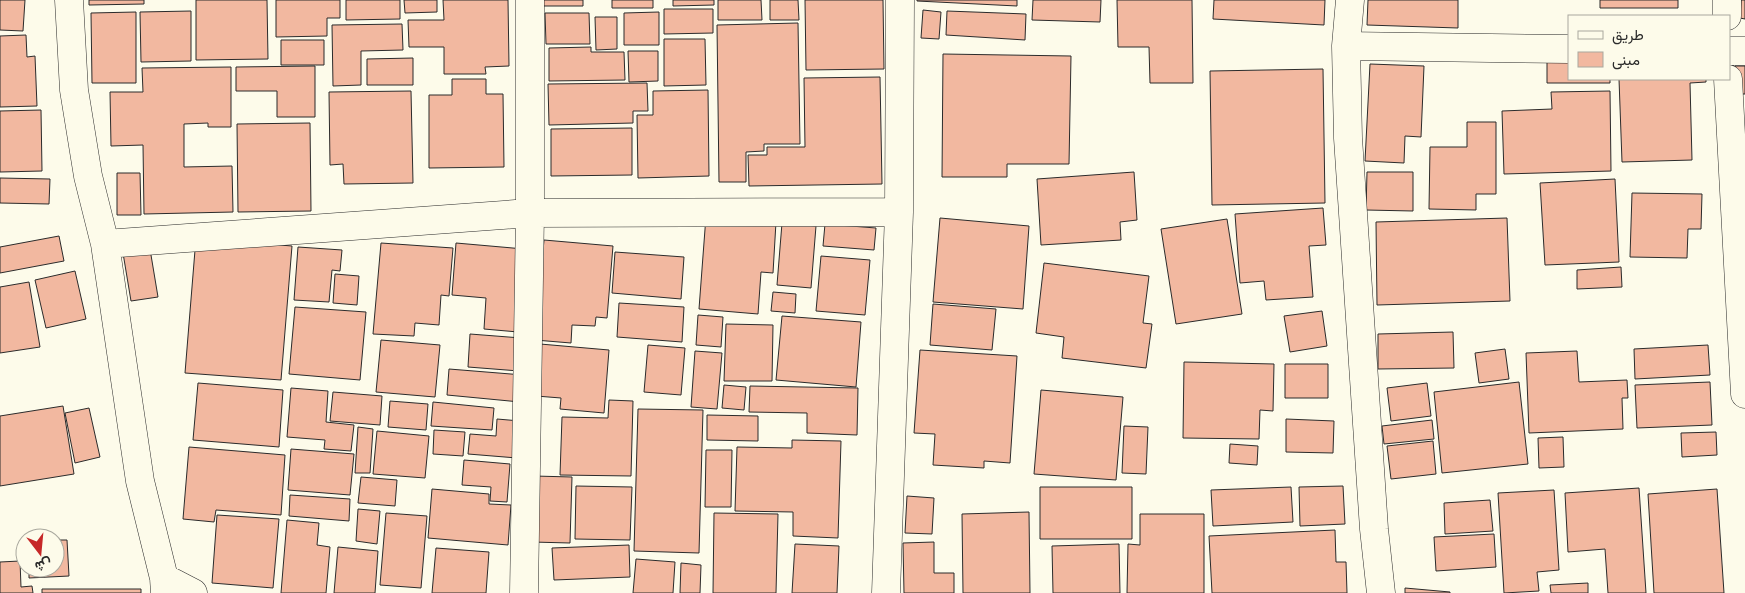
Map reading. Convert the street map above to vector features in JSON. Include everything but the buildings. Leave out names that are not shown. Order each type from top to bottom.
[{"type":"street","points":[[69,0],[74,90],[88,176],[104,244],[140,481],[164,585],[193,593]]},
{"type":"street","points":[[524,593],[530,213],[530,0]]},
{"type":"street","points":[[886,593],[899,212],[900,0]]},
{"type":"street","points":[[1350,0],[1346,46],[1348,138],[1374,529],[1381,593]]},
{"type":"street","points":[[1727,15],[1728,0]]},
{"type":"street","points":[[1346,46],[1568,49]]},
{"type":"street","points":[[1730,51],[1745,52]]},
{"type":"street","points":[[1728,80],[1745,394]]},
{"type":"street","points":[[104,244],[530,213],[899,212]]}]
